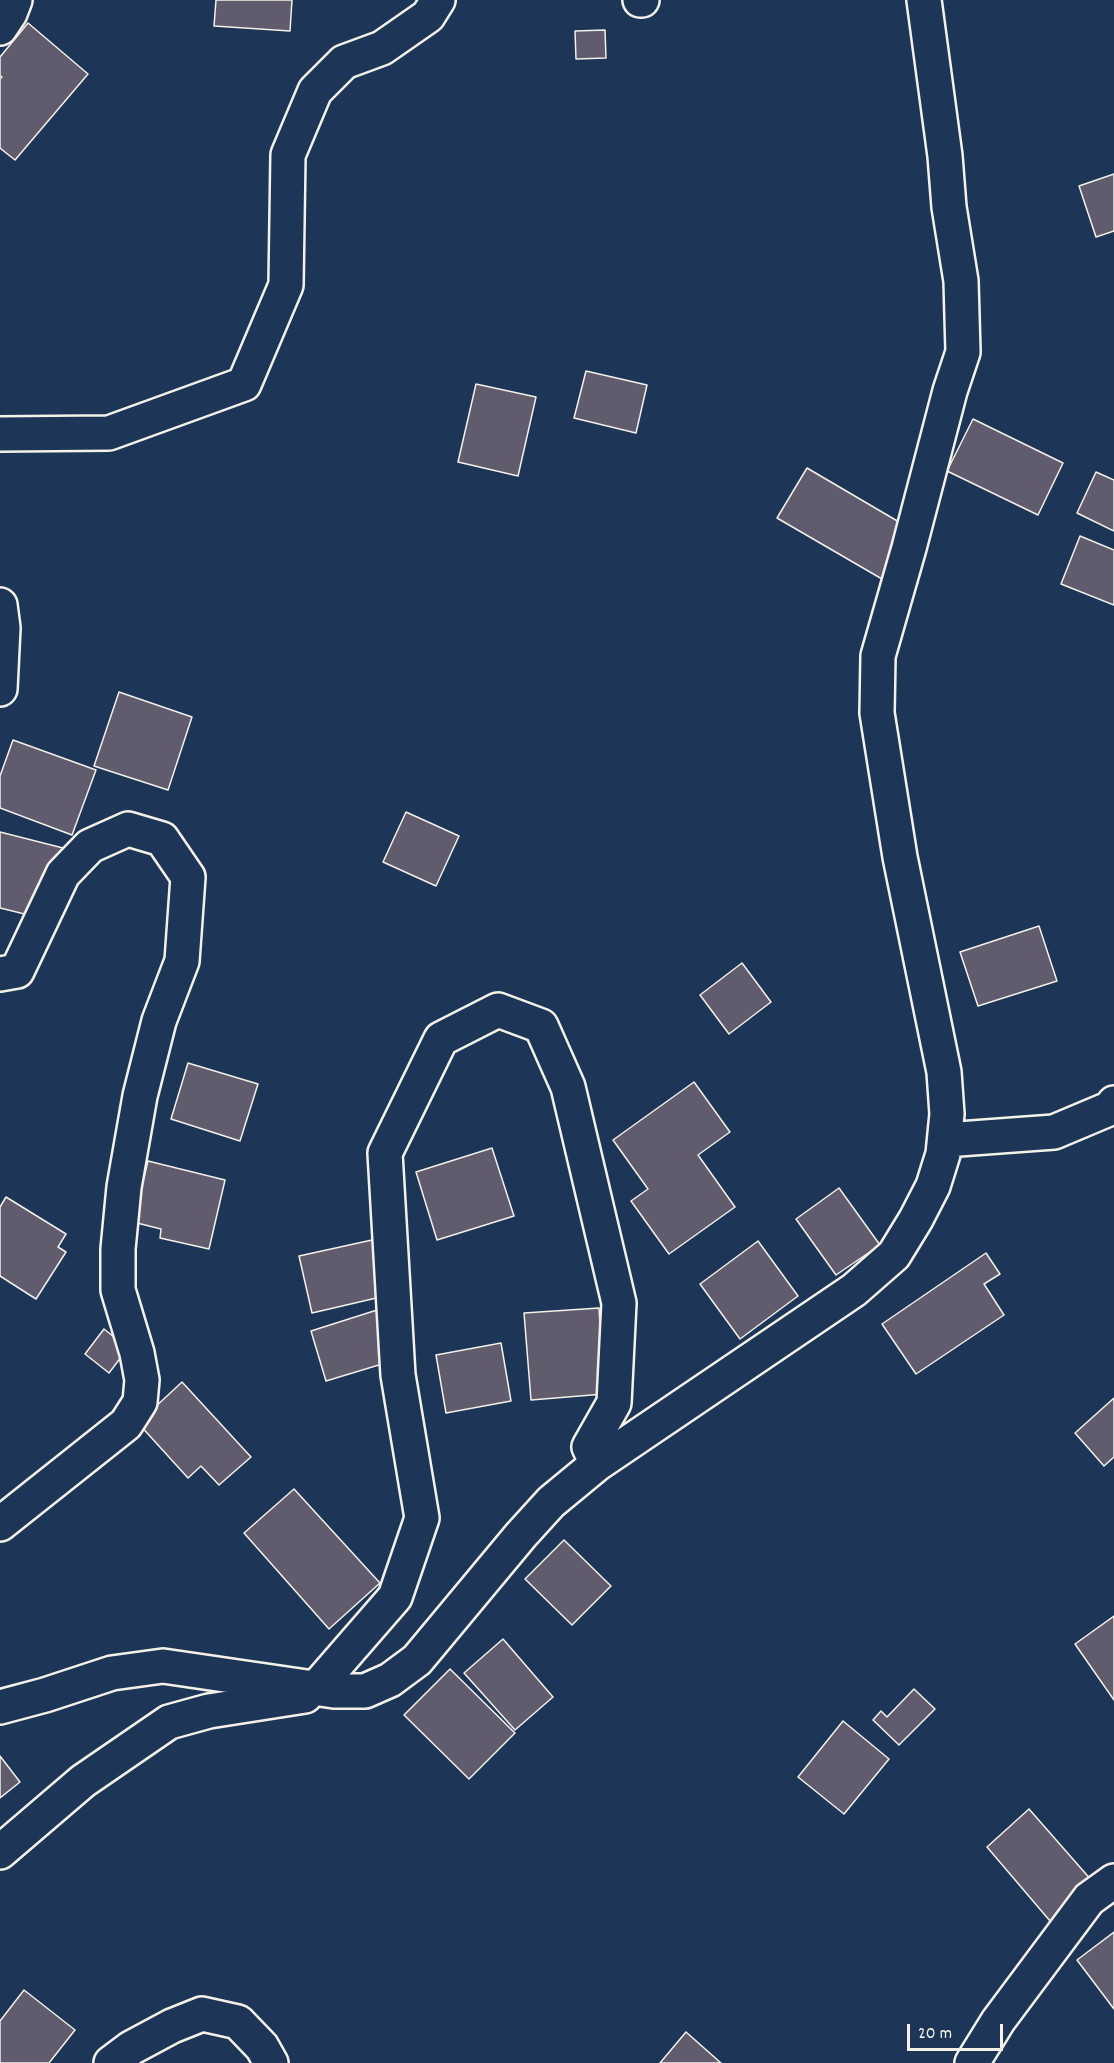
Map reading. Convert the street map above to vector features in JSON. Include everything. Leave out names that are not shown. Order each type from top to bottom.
[{"type":"street","points":[[0,28],[10,14],[15,0]]},
{"type":"street","points":[[0,434],[109,433],[244,384],[286,285],[288,156],[315,91],[344,62],[382,48],[428,16],[438,0]]},
{"type":"street","points":[[0,1707],[112,1673],[163,1666],[325,1689],[365,1691],[390,1680],[417,1660],[521,1535],[552,1502],[597,1464],[854,1290],[894,1255],[933,1186],[945,1140],[947,1114],[944,1072],[900,857],[877,713],[878,656],[950,391],[963,352],[961,281],[949,207],[945,156],[924,0]]},
{"type":"street","points":[[0,604],[3,628],[0,689]]},
{"type":"street","points":[[0,974],[17,971],[63,874],[90,846],[128,829],[162,839],[188,877],[182,961],[159,1021],[140,1096],[124,1187],[118,1249],[118,1290],[137,1353],[142,1380],[140,1402],[126,1424],[0,1524]]},
{"type":"street","points":[[0,1852],[83,1781],[169,1722],[325,1689],[395,1598],[422,1518],[398,1375],[385,1153],[441,1039],[498,1010],[541,1026],[568,1087],[619,1303],[614,1403],[590,1447],[597,1464]]},
{"type":"street","points":[[945,1140],[1054,1132],[1111,1108],[1114,1103]]},
{"type":"street","points":[[972,2063],[998,2021],[1089,1899],[1114,1881]]},
{"type":"street","points":[[111,2063],[131,2048],[172,2026],[202,2014],[238,2022],[262,2047],[271,2063]]},
{"type":"building","points":[[216,0],[292,0],[290,31],[214,26]]},
{"type":"building","points":[[28,23],[88,74],[15,160],[0,148],[0,79],[2,77],[0,76],[0,57]]},
{"type":"building","points":[[605,30],[606,58],[576,59],[575,31]]},
{"type":"building","points":[[1114,174],[1114,231],[1096,237],[1079,186]]},
{"type":"building","points":[[586,371],[647,385],[636,433],[574,418]]},
{"type":"building","points":[[476,384],[536,397],[518,476],[458,462]]},
{"type":"building","points":[[973,419],[1063,463],[1038,515],[947,471]]},
{"type":"building","points":[[807,468],[911,529],[882,579],[777,518]]},
{"type":"building","points":[[1096,472],[1114,480],[1114,531],[1077,513]]},
{"type":"building","points":[[1080,536],[1114,550],[1114,605],[1061,584]]},
{"type":"building","points":[[119,692],[192,717],[168,790],[94,766]]},
{"type":"building","points":[[13,740],[96,770],[72,835],[0,808],[0,776]]},
{"type":"building","points":[[406,812],[459,836],[436,886],[383,862]]},
{"type":"building","points":[[0,832],[63,848],[45,919],[0,908]]},
{"type":"building","points":[[1039,926],[1057,981],[978,1006],[960,952]]},
{"type":"building","points":[[742,963],[771,1002],[729,1034],[700,995]]},
{"type":"building","points":[[188,1063],[258,1084],[240,1141],[171,1119]]},
{"type":"building","points":[[694,1082],[730,1132],[698,1155],[735,1207],[669,1254],[631,1201],[648,1189],[613,1140]]},
{"type":"building","points":[[492,1148],[514,1216],[437,1240],[416,1172]]},
{"type":"building","points":[[148,1161],[225,1180],[209,1249],[160,1238],[161,1229],[133,1222]]},
{"type":"building","points":[[839,1188],[880,1245],[836,1275],[796,1219]]},
{"type":"building","points":[[6,1197],[66,1234],[58,1247],[66,1252],[36,1299],[0,1276],[0,1207]]},
{"type":"building","points":[[372,1240],[385,1296],[312,1313],[299,1256]]},
{"type":"building","points":[[758,1241],[798,1296],[740,1339],[700,1284]]},
{"type":"building","points":[[986,1253],[1000,1274],[984,1284],[1004,1315],[916,1374],[882,1324]]},
{"type":"building","points":[[599,1308],[604,1394],[531,1400],[524,1313]]},
{"type":"building","points":[[377,1310],[392,1361],[326,1381],[311,1331]]},
{"type":"building","points":[[104,1329],[128,1348],[109,1373],[85,1354]]},
{"type":"building","points":[[501,1343],[511,1401],[446,1413],[436,1355]]},
{"type":"building","points":[[182,1382],[251,1457],[219,1485],[201,1466],[188,1478],[138,1423]]},
{"type":"building","points":[[1114,1398],[1114,1457],[1104,1466],[1075,1433]]},
{"type":"building","points":[[294,1489],[380,1583],[329,1629],[244,1533]]},
{"type":"building","points":[[564,1540],[611,1586],[572,1625],[525,1579]]},
{"type":"building","points":[[1114,1616],[1114,1700],[1075,1644]]},
{"type":"building","points":[[503,1639],[553,1697],[515,1730],[464,1673]]},
{"type":"building","points":[[450,1669],[515,1733],[469,1779],[404,1715]]},
{"type":"building","points":[[914,1689],[935,1709],[899,1745],[873,1720],[881,1711],[887,1717]]},
{"type":"building","points":[[843,1721],[889,1759],[844,1814],[798,1777]]},
{"type":"building","points":[[0,1756],[20,1782],[0,1798]]},
{"type":"building","points":[[1029,1809],[1100,1890],[1056,1928],[987,1847]]},
{"type":"building","points":[[1114,1932],[1114,2009],[1077,1960]]},
{"type":"building","points":[[24,1990],[75,2030],[49,2063],[0,2063],[0,2021]]},
{"type":"building","points":[[686,2032],[721,2063],[660,2063]]}]
